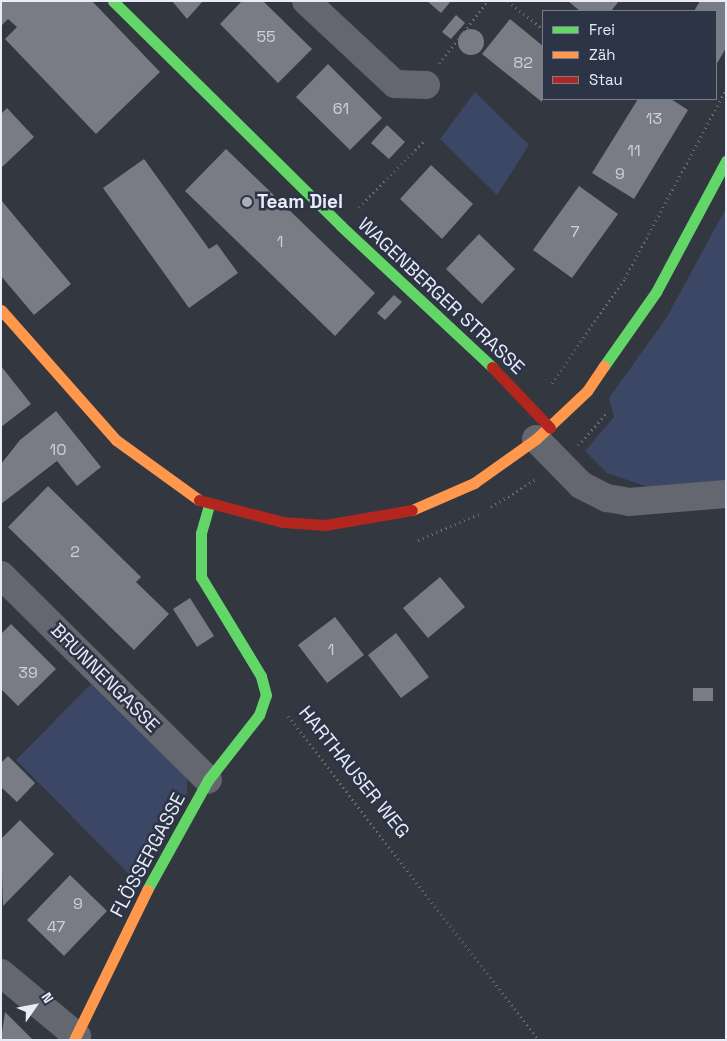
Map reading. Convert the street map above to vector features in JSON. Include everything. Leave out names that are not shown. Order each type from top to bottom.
[{"type":"street","name":"WAGENBERGER STRASSE","points":[[113,1],[341,226],[532,405],[543,434]]},
{"type":"street","points":[[306,1],[395,84],[426,85]]},
{"type":"street","points":[[1,310],[64,386],[131,455],[209,505],[283,522],[325,525],[376,519],[444,498],[543,434],[587,391],[634,326],[726,161]]},
{"type":"street","points":[[543,434],[557,464],[581,485],[615,500],[726,494]]},
{"type":"street","points":[[209,505],[201,533],[201,577],[261,676],[266,695]]},
{"type":"street","name":"BRUNNENGASSE","points":[[1,575],[208,780]]},
{"type":"street","name":"FLÖSSERGASSE","points":[[76,1038],[145,894],[208,780],[259,715],[266,695]]},
{"type":"street","points":[[1,973],[76,1038]]},
{"type":"path","points":[[426,85],[452,42],[488,1]]},
{"type":"path","points":[[508,1],[542,28]]},
{"type":"path","points":[[532,405],[597,324],[726,90]]},
{"type":"path","points":[[341,226],[425,140]]},
{"type":"path","points":[[557,464],[609,411]]},
{"type":"path","name":"HARTHAUSER WEG","points":[[266,695],[292,719],[538,1040]]},
{"type":"shaded area","points":[[475,92],[529,145],[497,195],[440,139]]},
{"type":"shaded area","points":[[726,208],[726,483],[666,493],[607,473],[585,451],[614,417],[609,398],[667,317]]},
{"type":"shaded area","points":[[91,684],[187,777],[187,793],[136,881],[16,760]]},
{"type":"building","points":[[1,1],[92,1],[160,72],[96,134],[5,39],[17,27],[8,19],[1,26]]},
{"type":"building","points":[[172,1],[203,1],[187,19]]},
{"type":"building","points":[[242,1],[263,1],[312,49],[278,83],[220,24]]},
{"type":"building","points":[[427,1],[451,1],[441,13]]},
{"type":"building","points":[[568,1],[619,1],[612,10],[579,10]]},
{"type":"building","points":[[700,1],[726,1],[726,48],[717,63],[717,10],[695,10]]},
{"type":"building","points":[[456,15],[465,23],[451,39],[442,32]]},
{"type":"building","points":[[510,19],[542,45],[542,102],[482,54]]},
{"type":"building","points":[[471,29],[480,33],[484,42],[480,51],[471,55],[462,51],[458,42],[462,33]]},
{"type":"building","points":[[328,64],[382,118],[350,150],[296,97]]},
{"type":"building","points":[[637,100],[673,100],[688,110],[634,199],[592,173]]},
{"type":"building","points":[[7,108],[34,137],[1,168],[1,114]]},
{"type":"building","points":[[387,125],[405,142],[389,159],[371,143]]},
{"type":"building","points":[[226,149],[375,293],[335,336],[185,191]]},
{"type":"building","points":[[144,159],[209,249],[217,244],[238,273],[189,308],[103,188]]},
{"type":"building","points":[[431,165],[473,204],[442,239],[400,199]]},
{"type":"building","points":[[579,186],[618,214],[572,278],[533,250]]},
{"type":"building","points":[[1,200],[71,284],[34,315],[1,276]]},
{"type":"building","points":[[479,234],[515,269],[482,304],[446,269]]},
{"type":"building","points":[[394,295],[402,302],[385,320],[377,313]]},
{"type":"building","points":[[1,366],[31,404],[1,427]]},
{"type":"building","points":[[56,411],[101,467],[77,486],[57,461],[1,504],[1,464],[20,440]]},
{"type":"building","points":[[48,486],[141,577],[136,582],[169,614],[134,650],[8,527]]},
{"type":"building","points":[[440,577],[465,607],[428,638],[403,608]]},
{"type":"building","points":[[190,598],[214,636],[197,647],[173,609]]},
{"type":"building","points":[[335,617],[364,655],[327,683],[298,645]]},
{"type":"building","points":[[11,624],[56,669],[18,706],[1,689],[1,634]]},
{"type":"building","points":[[396,633],[429,677],[401,698],[368,655]]},
{"type":"building","points":[[693,688],[713,688],[713,701],[693,701]]},
{"type":"building","points":[[8,756],[35,783],[17,802],[1,787],[1,763]]},
{"type":"building","points":[[20,820],[54,854],[3,906],[1,839]]},
{"type":"building","points":[[70,875],[107,911],[64,956],[27,920]]},
{"type":"building","points":[[5,1012],[33,1040],[1,1040]]},
{"type":"traffic: fast","points":[[113,1],[341,226],[492,367]]},
{"type":"traffic: fast","points":[[604,366],[656,292],[726,161]]},
{"type":"traffic: fast","points":[[147,890],[208,780],[259,715],[266,695],[261,676],[201,577],[201,533],[209,505]]},
{"type":"traffic: slow","points":[[1,310],[116,440],[199,500]]},
{"type":"traffic: slow","points":[[412,510],[474,483],[536,439],[587,391],[604,366]]},
{"type":"traffic: slow","points":[[74,1040],[147,890]]},
{"type":"traffic: jam","points":[[492,367],[550,428]]},
{"type":"traffic: jam","points":[[199,500],[283,522],[325,525],[412,510]]},
{"type":"place","name":"Team Diel","points":[[247,202]]}]
